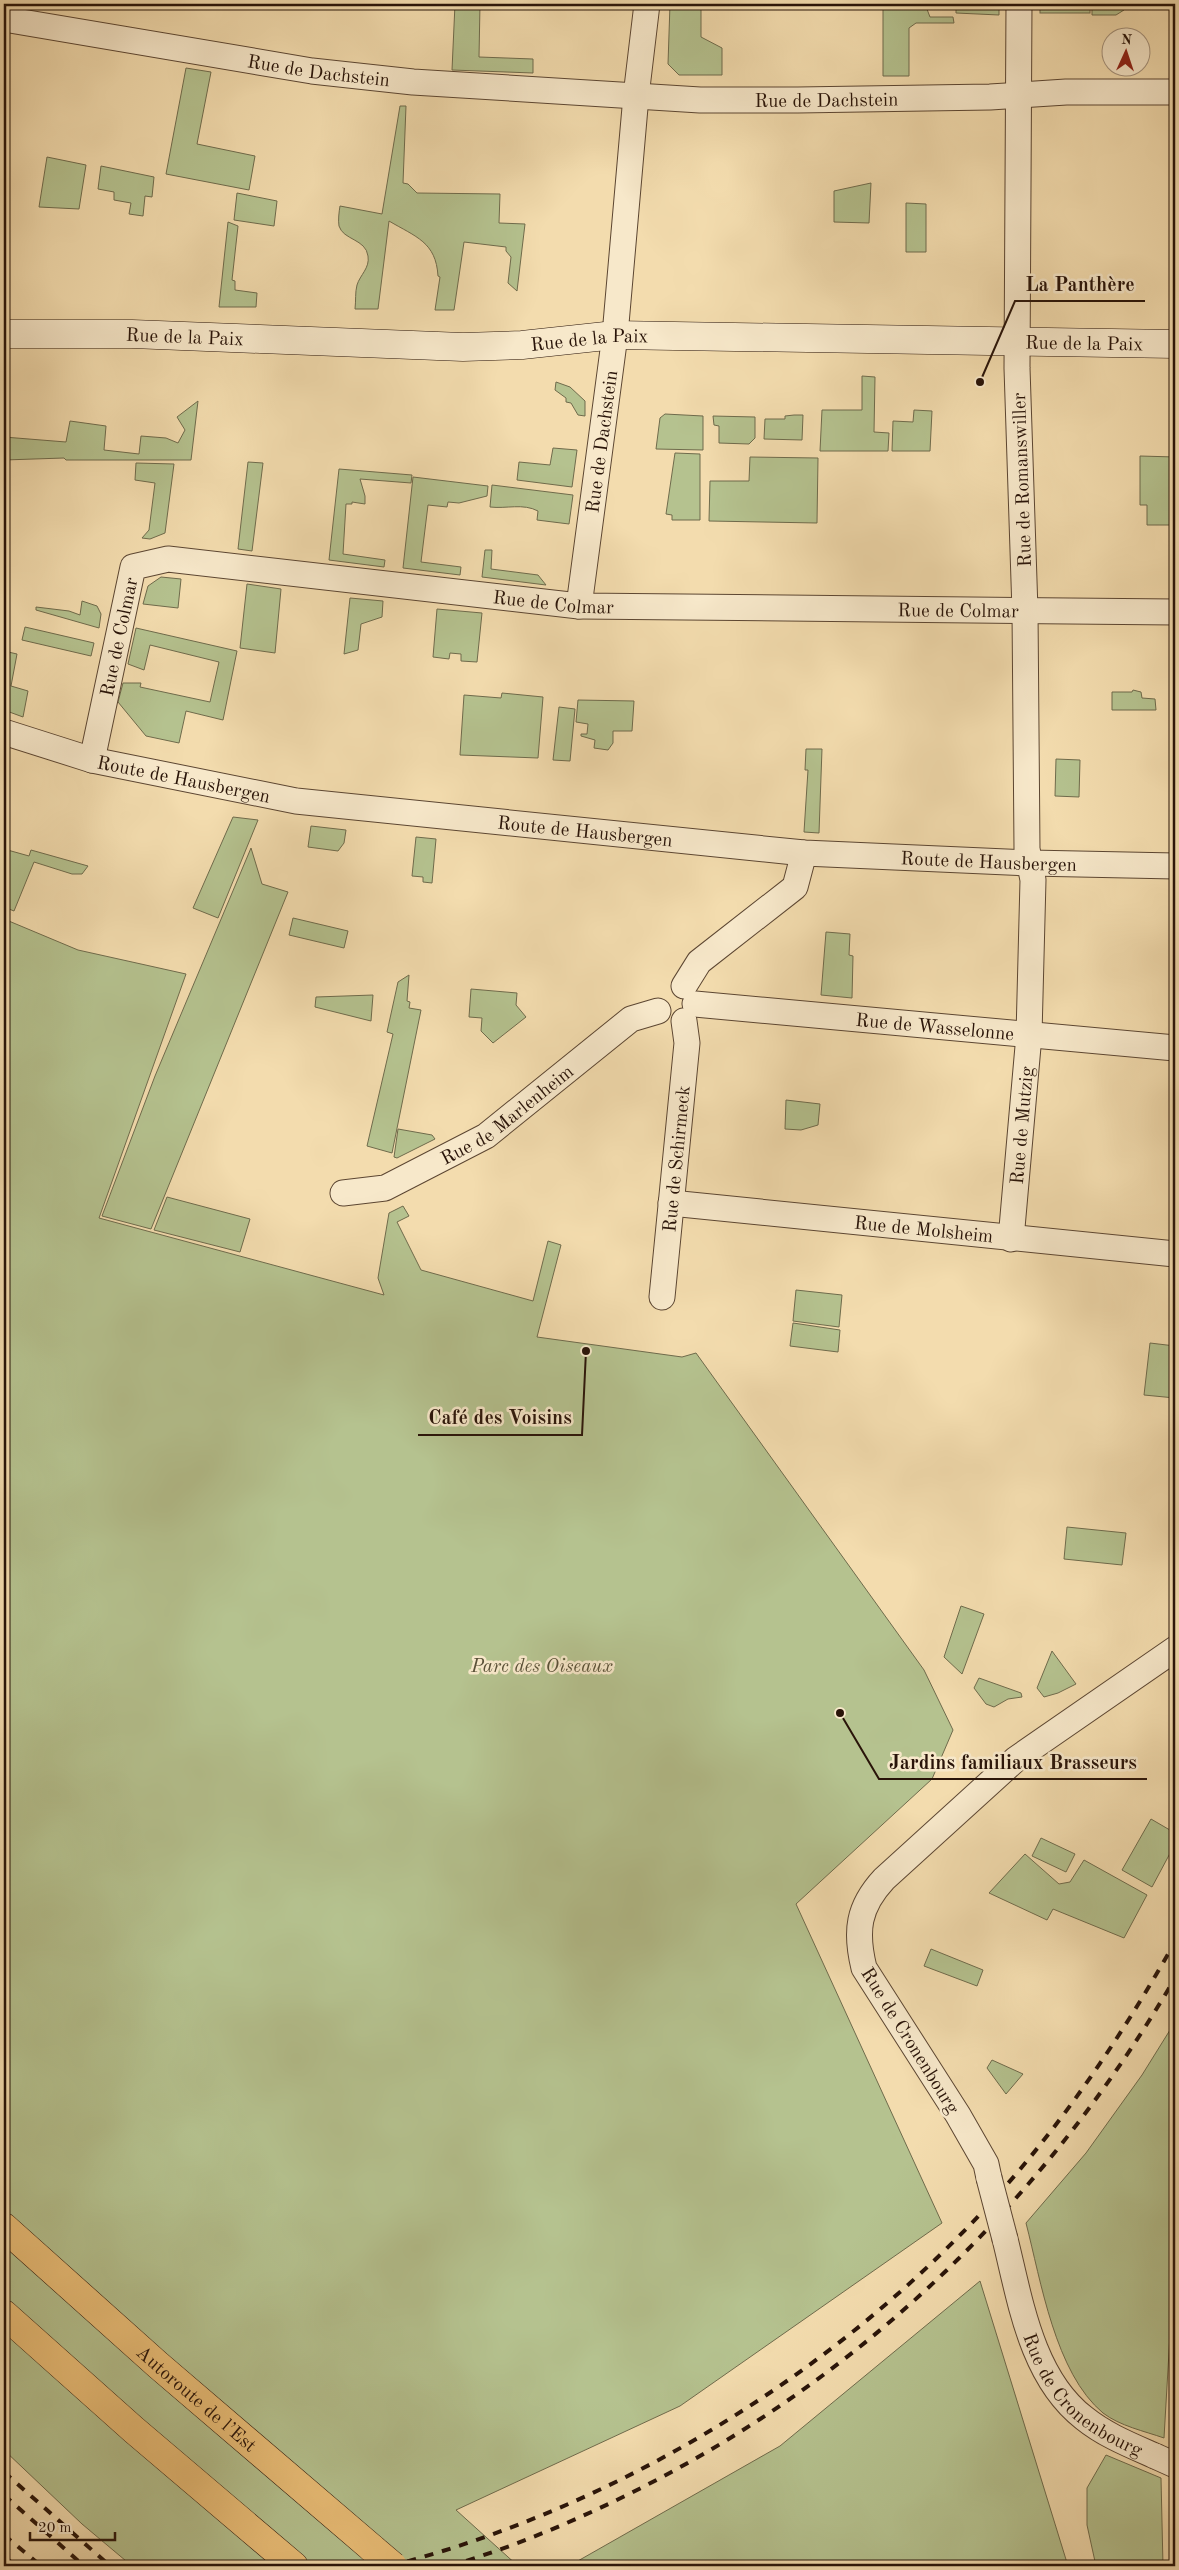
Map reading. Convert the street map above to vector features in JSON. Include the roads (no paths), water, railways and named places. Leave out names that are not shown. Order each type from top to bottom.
[{"type":"highway","name":"Autoroute de l’Est","points":[[4,2227],[158,2365],[383,2558]]},
{"type":"highway","points":[[4,2314],[134,2430],[294,2566]]},
{"type":"street","name":"Rue de Dachstein","points":[[579,606],[615,336],[636,96],[647,4]]},
{"type":"street","points":[[1017,96],[1019,4]]},
{"type":"street","name":"Rue de Dachstein","points":[[4,19],[312,71],[413,82],[700,100],[1017,96],[1066,92],[1175,92]]},
{"type":"street","name":"Rue de Romanswiller","points":[[1017,96],[1017,342],[1025,610],[1027,848],[1030,863]]},
{"type":"street","name":"Rue de la Paix","points":[[4,334],[132,334],[462,347],[522,345],[615,336],[1175,344]]},
{"type":"street","name":"Rue de Colmar","points":[[92,760],[133,567],[168,559],[579,606],[1175,612]]},
{"type":"street","name":"Route de Hausbergen","points":[[4,732],[92,760],[296,801],[804,853],[1030,863],[1175,866]]},
{"type":"street","points":[[688,1004],[672,984],[663,988],[658,994],[658,1011],[664,1019],[674,1023],[688,1004],[699,962],[795,887],[804,853]]},
{"type":"street","name":"Rue de Mutzig","points":[[1011,1239],[1029,1035],[1033,880],[1030,863]]},
{"type":"street","name":"Rue de Wasselonne","points":[[688,1004],[1175,1048]]},
{"type":"street","name":"Rue de Schirmeck","points":[[662,1297],[687,1043],[688,1004]]},
{"type":"street","name":"Rue de Marlenheim","points":[[343,1193],[385,1188],[486,1136],[631,1018],[658,1011]]},
{"type":"street","name":"Rue de Molsheim","points":[[671,1203],[1011,1239],[1175,1254]]},
{"type":"street","name":"Rue de Cronenbourg","points":[[1165,2461],[1097,2428],[1069,2404],[1045,2370],[1022,2308],[986,2164],[958,2115],[864,1968],[859,1940],[860,1921],[864,1907],[872,1892],[884,1879],[1016,1759],[1175,1649]]},
{"type":"railway","points":[[390,2566],[484,2537],[576,2500],[666,2456],[753,2404],[835,2345],[912,2281],[983,2211],[1047,2136],[1115,2041],[1175,1942]]},
{"type":"railway","points":[[449,2566],[540,2534],[627,2495],[712,2449],[793,2397],[869,2340],[940,2277],[1006,2209],[1067,2137],[1124,2060],[1175,1978]]},
{"type":"railway","points":[[1172,2566],[1172,2426],[1175,2366]]},
{"type":"railway","points":[[4,2472],[110,2566]]},
{"type":"railway","points":[[4,2495],[84,2566]]},
{"type":"railway","points":[[4,2535],[41,2566]]},
{"type":"railway","points":[[4,2556],[15,2566]]},
{"type":"place","name":"La Panthère","points":[[980,382]]},
{"type":"place","name":"Café des Voisins","points":[[586,1351]]},
{"type":"place","name":"Jardins familiaux Brasseurs","points":[[840,1713]]},
{"type":"park label","name":"Parc des Oiseaux","points":[[542,1665]]}]
